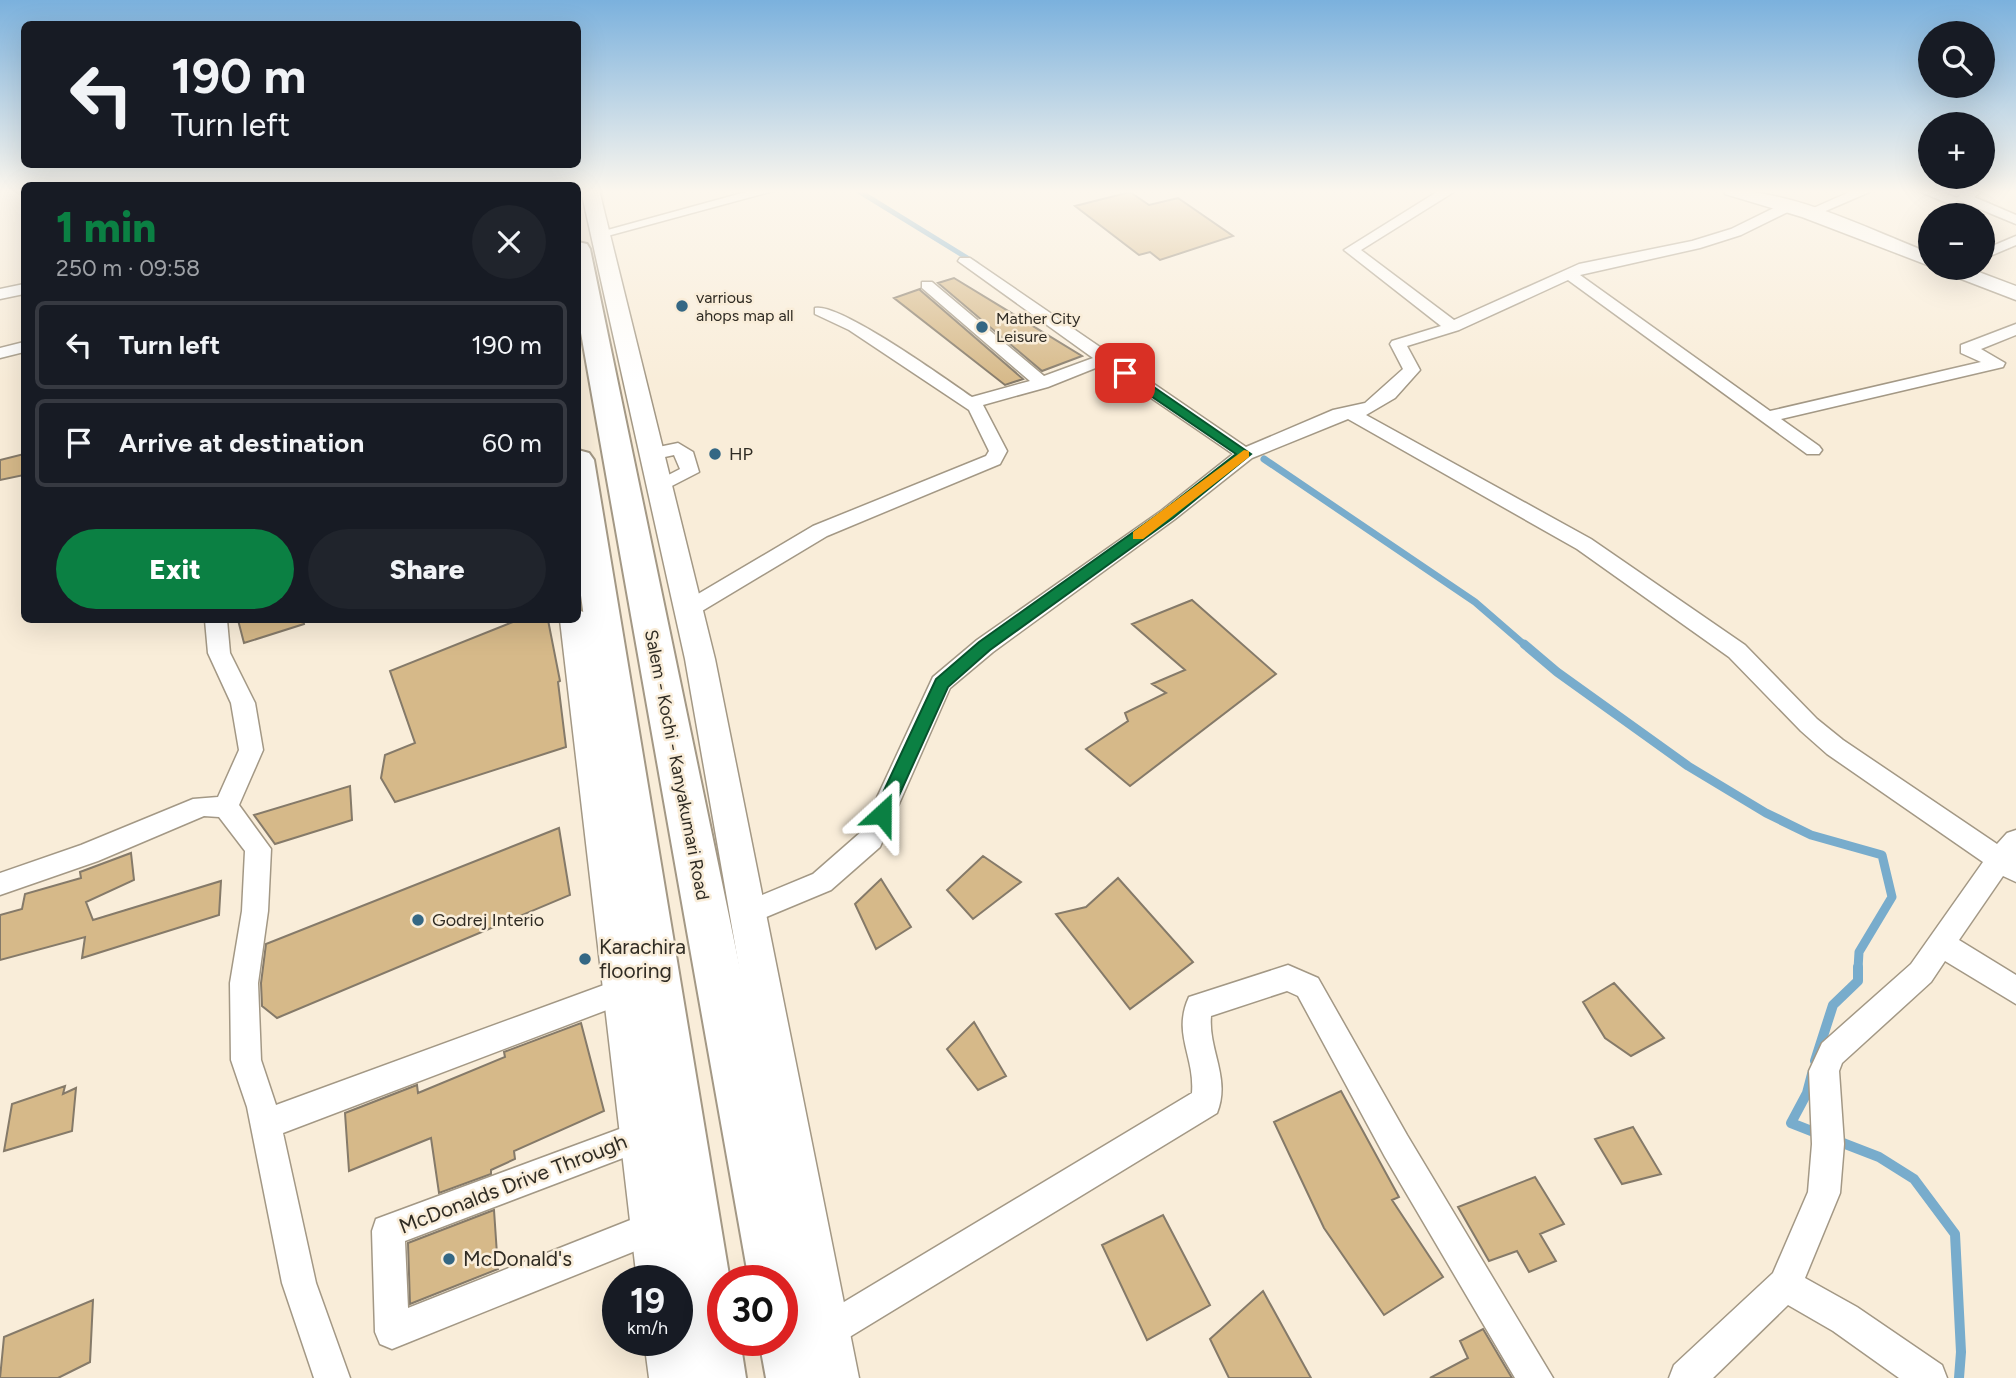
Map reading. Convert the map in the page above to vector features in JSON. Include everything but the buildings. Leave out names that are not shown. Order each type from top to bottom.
[{"type":"highway","name":"Salem - Kochi - Kanyakumari Road","points":[[592,254],[646,470],[674,749],[774,1265]]},
{"type":"highway","points":[[581,480],[716,1378]]},
{"type":"highway","points":[[623,763],[674,749]]},
{"type":"street","points":[[1357,254],[1453,327]]},
{"type":"street","points":[[747,913],[822,882],[871,839],[941,683],[995,638],[1168,514],[1245,454],[1339,414],[1352,414],[1375,406],[1412,370],[1398,344],[1453,327],[1569,274],[1640,254]]},
{"type":"street","points":[[965,261],[1245,454]]},
{"type":"street","points":[[1569,274],[1814,450]]},
{"type":"street","points":[[1982,280],[2016,294]]},
{"type":"street","points":[[927,285],[1042,383]]},
{"type":"street","points":[[0,294],[21,290]]},
{"type":"street","points":[[689,609],[820,531],[993,460],[998,452],[976,407],[855,327],[821,311]]},
{"type":"street","points":[[1769,416],[1997,363],[1967,349],[2016,329]]},
{"type":"street","points":[[0,353],[21,348]]},
{"type":"street","points":[[969,403],[1042,383],[1105,359]]},
{"type":"street","points":[[1352,414],[1584,544],[1737,651],[1808,725],[1835,747],[2011,857],[1941,943],[1921,973],[1832,1053],[1824,1071],[1828,1130],[1824,1193],[1785,1285],[1687,1378]]},
{"type":"street","points":[[646,470],[689,609],[747,913],[801,1339],[835,1378]]},
{"type":"street","points":[[216,623],[219,653],[243,703],[251,750],[226,807]]},
{"type":"street","points":[[575,623],[658,1265]]},
{"type":"street","points":[[0,884],[89,853],[202,806],[226,807]]},
{"type":"street","points":[[226,807],[258,849],[255,911],[244,983],[246,1060],[265,1124],[299,1283],[332,1378]]},
{"type":"street","points":[[1941,943],[2016,991]]},
{"type":"street","points":[[801,1339],[1206,1102],[1211,1089],[1194,1022],[1199,1006],[1288,978],[1308,987],[1396,1146],[1535,1378]]},
{"type":"street","points":[[265,1124],[623,991]]},
{"type":"street","name":"McDonalds Drive Through","points":[[641,1136],[388,1231],[392,1332],[653,1227]]},
{"type":"street","points":[[1785,1285],[1845,1319],[1929,1378]]},
{"type":"street","points":[[670,1356],[673,1378]]},
{"type":"waterway","points":[[961,254],[977,264]]},
{"type":"waterway","points":[[1264,459],[1475,602],[1526,646]]},
{"type":"waterway","points":[[1524,644],[1557,672],[1688,766],[1766,813],[1811,835],[1882,855],[1892,897],[1859,952],[1858,969]]},
{"type":"waterway","points":[[1815,1061],[1833,1005],[1858,981],[1858,969]]},
{"type":"waterway","points":[[1812,1074],[1807,1093],[1791,1123],[1819,1134]]},
{"type":"waterway","points":[[1835,1140],[1879,1157],[1914,1179],[1955,1234],[1961,1352],[1959,1378]]},
{"type":"slow traffic","points":[[1138,535],[1244,454]]},
{"type":"place","name":"varrious ahops map all","points":[[682,306]]},
{"type":"place","name":"Mather City Leisure","points":[[982,327]]},
{"type":"place","name":"HP","points":[[715,454]]},
{"type":"place","name":"Godrej Interio","points":[[418,920]]},
{"type":"place","name":"Karachira flooring","points":[[585,959]]},
{"type":"place","name":"McDonald's","points":[[449,1259]]},
{"type":"route","points":[[882,814],[941,683],[985,646],[1168,514],[1245,454],[1125,373]]}]
